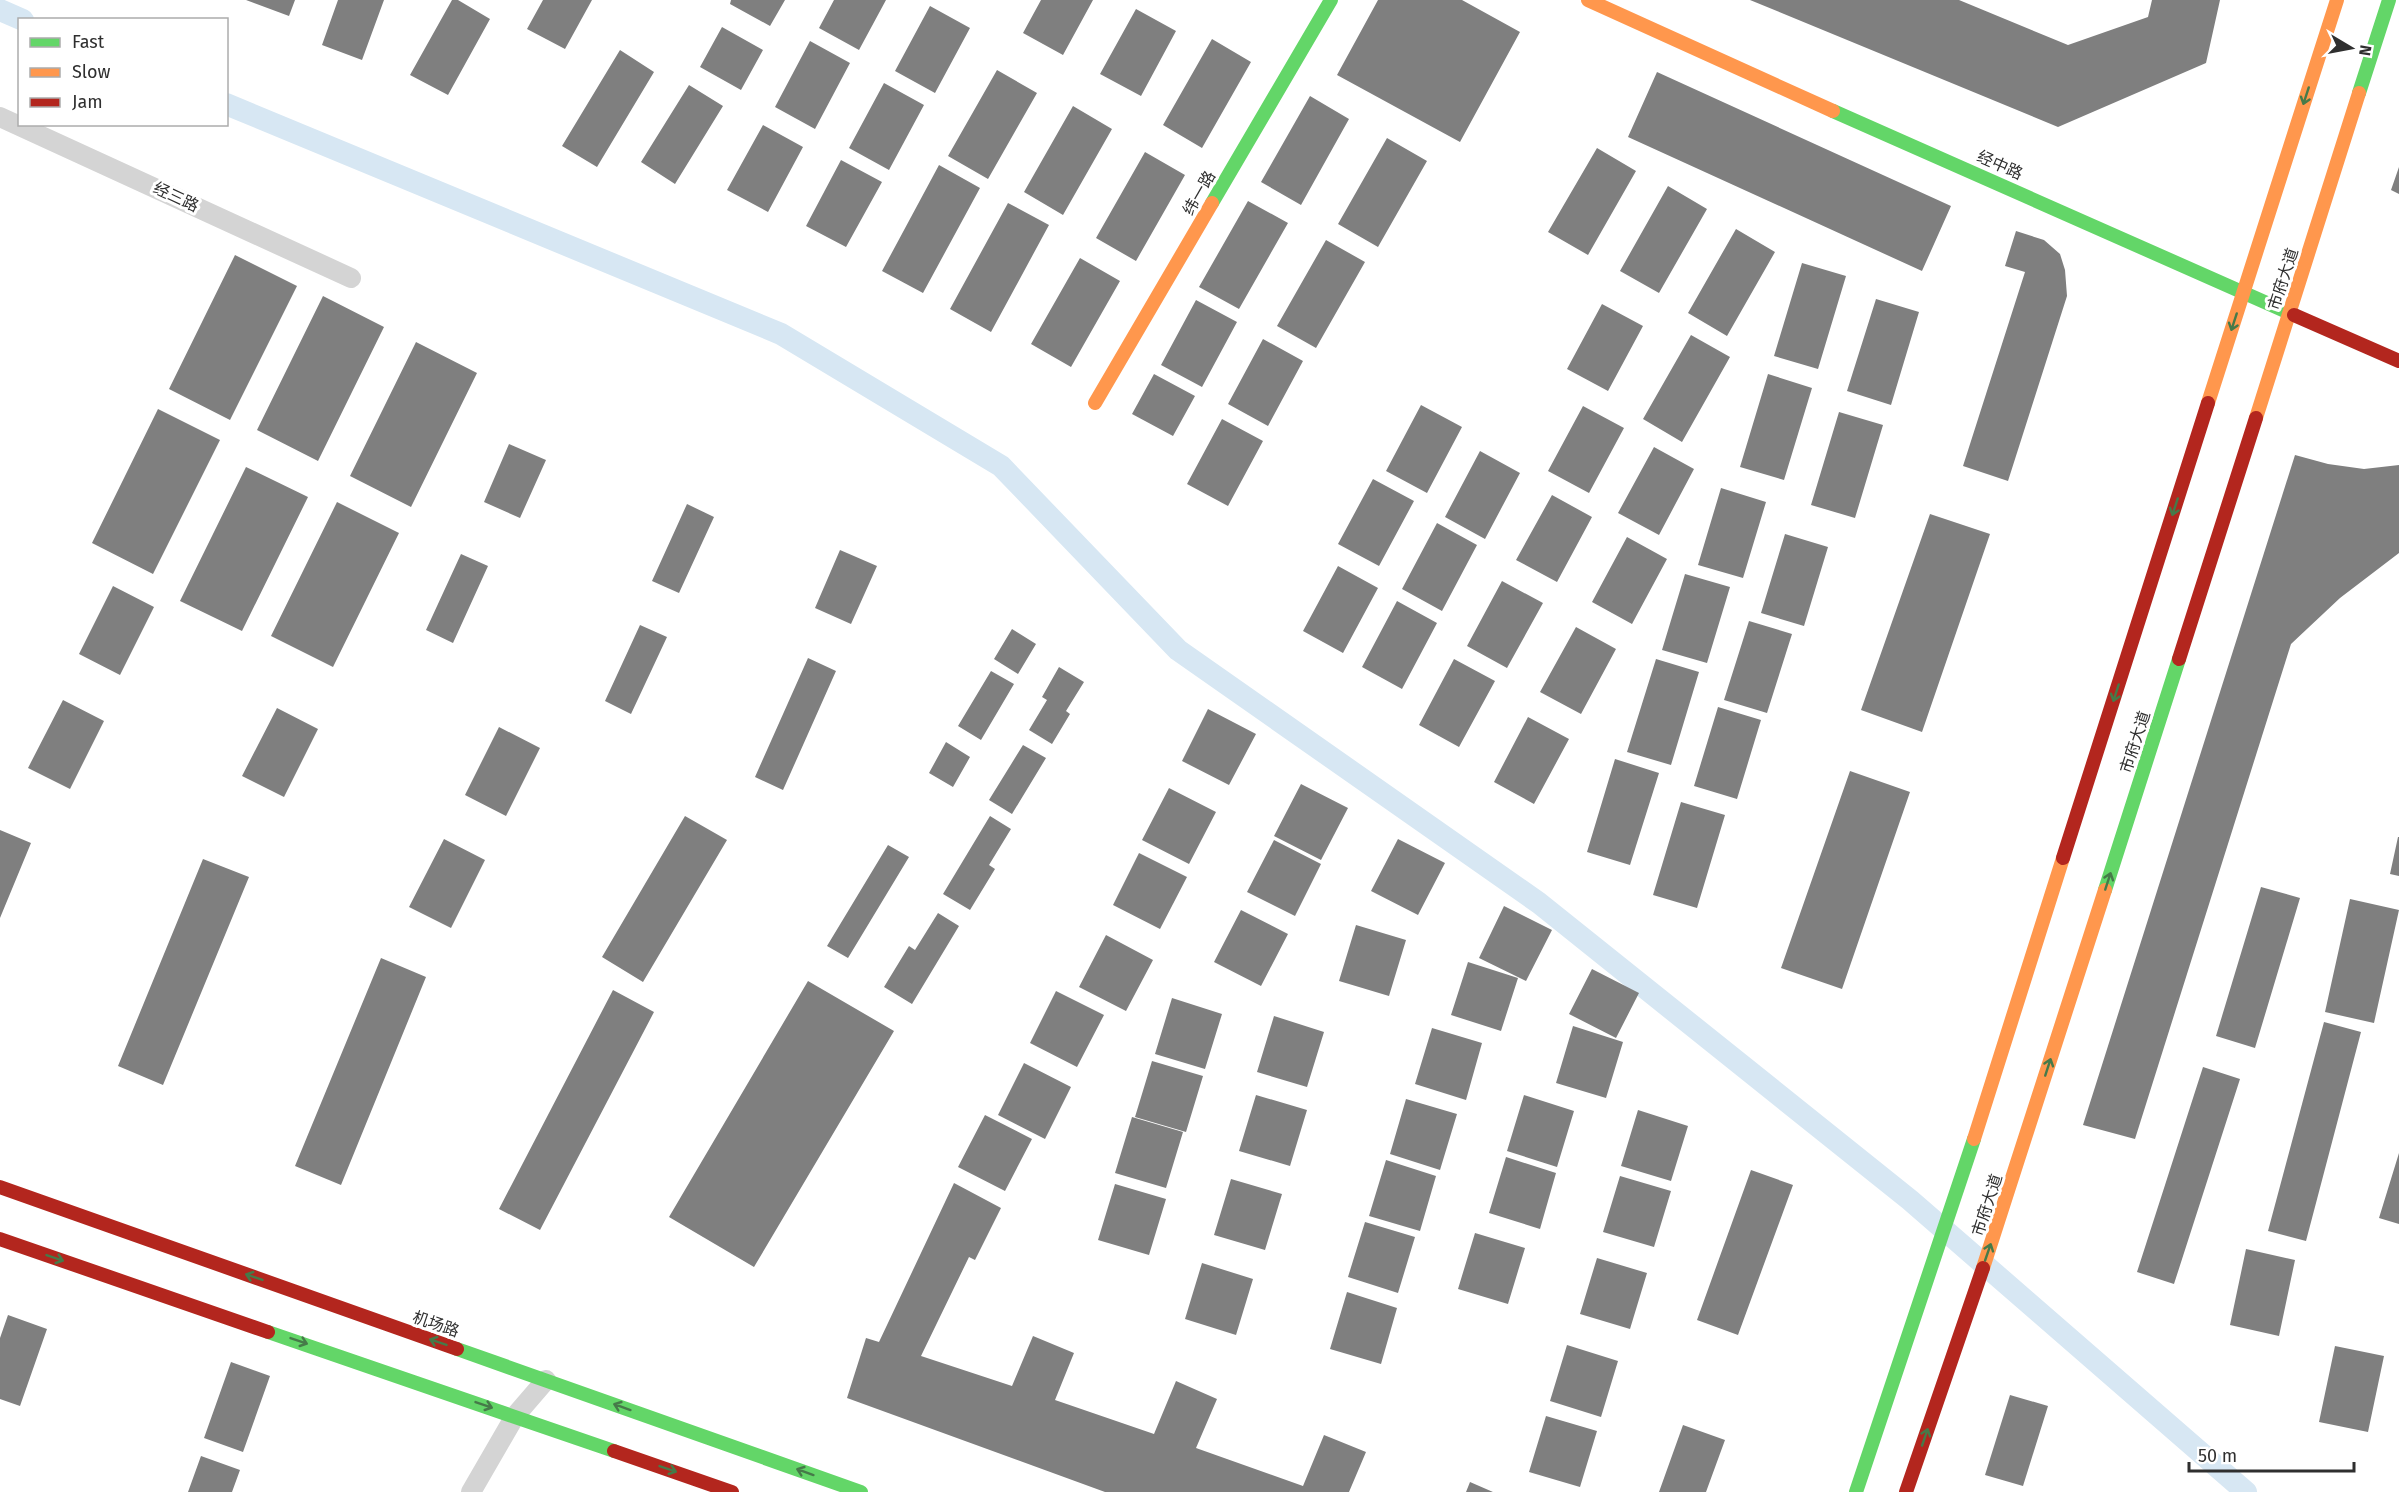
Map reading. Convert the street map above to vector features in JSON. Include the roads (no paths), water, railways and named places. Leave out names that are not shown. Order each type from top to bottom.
[{"type":"main road","name":"纬一路","points":[[1095,403],[1331,0]]},
{"type":"main road","name":"经中路","points":[[1588,0],[1678,43],[2244,290],[2399,361]]},
{"type":"main road","name":"市府大道","points":[[1856,1492],[1955,1197],[2337,0]]},
{"type":"main road","name":"市府大道","points":[[1906,1492],[2002,1213],[2389,0]]},
{"type":"main road","name":"机场路","points":[[0,1187],[861,1492]]},
{"type":"main road","points":[[0,1239],[732,1492]]},
{"type":"street","name":"经三路","points":[[0,117],[18,125]]},
{"type":"street","name":"经三路","points":[[20,126],[351,278]]},
{"type":"street","points":[[471,1492],[515,1416],[546,1380]]},
{"type":"waterway","points":[[0,10],[18,18]]},
{"type":"waterway","points":[[228,105],[781,334],[1001,466],[1178,650],[1539,903],[1910,1200],[2246,1492]]}]
